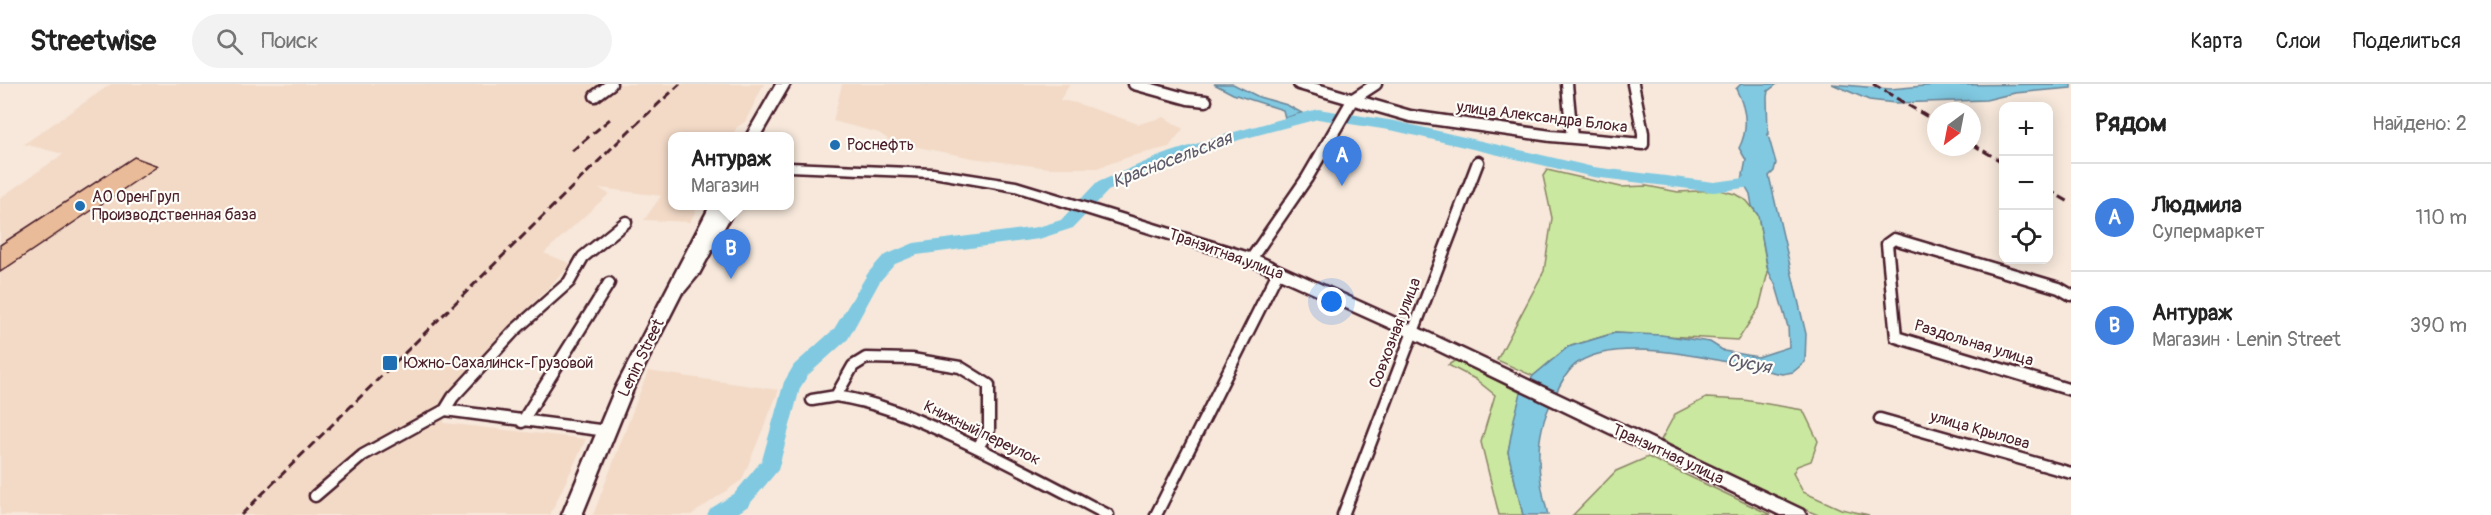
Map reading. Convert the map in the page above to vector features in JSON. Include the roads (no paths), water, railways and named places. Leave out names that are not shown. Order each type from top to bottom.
[{"type":"main road","points":[[757,132],[783,84]]},
{"type":"main road","name":"Транзитная улица","points":[[794,166],[933,173],[1016,187],[1251,259],[1413,332],[1797,515]]},
{"type":"main road","points":[[794,172],[811,168]]},
{"type":"main road","name":"Lenin Street","points":[[572,515],[624,389],[716,210]]},
{"type":"main road","points":[[671,298],[694,270],[727,210]]},
{"type":"street","points":[[595,96],[611,84]]},
{"type":"street","points":[[1134,84],[1188,99],[1206,101]]},
{"type":"street","name":"улица Александра Блока","points":[[1299,84],[1410,116],[1572,138],[1643,144],[1643,133],[1633,84]]},
{"type":"street","points":[[1251,259],[1307,178],[1353,99],[1376,84]]},
{"type":"street","points":[[1567,84],[1572,138]]},
{"type":"street","name":"Совхозная улица","points":[[1343,515],[1478,162]]},
{"type":"street","points":[[315,496],[363,455],[445,410],[453,397],[515,330],[569,282],[583,257],[626,222]]},
{"type":"street","name":"Раздольная улица","points":[[2071,295],[2059,288],[1894,239],[1887,244],[1896,337],[2071,390]]},
{"type":"street","points":[[1156,515],[1278,272]]},
{"type":"street","points":[[522,422],[609,283]]},
{"type":"street","points":[[836,396],[853,366],[866,358],[912,359],[960,367],[989,385],[989,430],[978,447]]},
{"type":"street","name":"Книжный переулок","points":[[812,400],[836,396],[854,398],[900,412],[978,447],[1108,515]]},
{"type":"street","points":[[445,410],[522,422],[607,431]]},
{"type":"street","name":"улица Крылова","points":[[1880,419],[2071,473]]},
{"type":"water","points":[[1214,84],[1233,84],[1259,97],[1287,105],[1302,113],[1285,118],[1283,110],[1233,94]]},
{"type":"water","name":"Сусуя","points":[[1741,84],[1777,84],[1768,91],[1767,97],[1768,135],[1776,163],[1774,171],[1769,176],[1806,334],[1805,362],[1793,372],[1782,374],[1679,353],[1623,350],[1599,354],[1579,362],[1561,384],[1542,428],[1539,471],[1548,515],[1523,515],[1508,452],[1514,419],[1521,393],[1533,376],[1568,347],[1615,333],[1661,335],[1710,342],[1724,351],[1758,357],[1789,347],[1788,327],[1776,286],[1768,270],[1758,215],[1742,180],[1746,160],[1739,148],[1744,133],[1745,118],[1736,89]]},
{"type":"water","points":[[1832,84],[1890,89],[1935,85],[2071,84],[2071,88],[2015,93],[1986,100],[1895,103],[1869,100]]},
{"type":"waterway","name":"Красносельская","points":[[718,515],[741,500],[771,464],[791,387],[801,370],[841,334],[874,277],[889,260],[914,249],[1039,233],[1067,224],[1102,187],[1165,160],[1233,137],[1318,114],[1395,126],[1593,172],[1714,187],[1745,183]]},
{"type":"railway","points":[[241,515],[629,131],[680,84]]},
{"type":"railway","points":[[1873,84],[1927,117]]},
{"type":"railway","points":[[572,151],[610,119]]},
{"type":"railway","points":[[1981,149],[1999,160]]},
{"type":"railway","points":[[2053,193],[2071,203]]},
{"type":"place","name":"Роснефть","points":[[835,145]]},
{"type":"place","name":"Людмила","points":[[1342,186]]},
{"type":"place","name":"АО ОренГруп Производственная база","points":[[80,206]]},
{"type":"place","name":"Антураж","points":[[731,279]]},
{"type":"place","name":"Южно-Сахалинск-Грузовой","points":[[390,363]]}]
